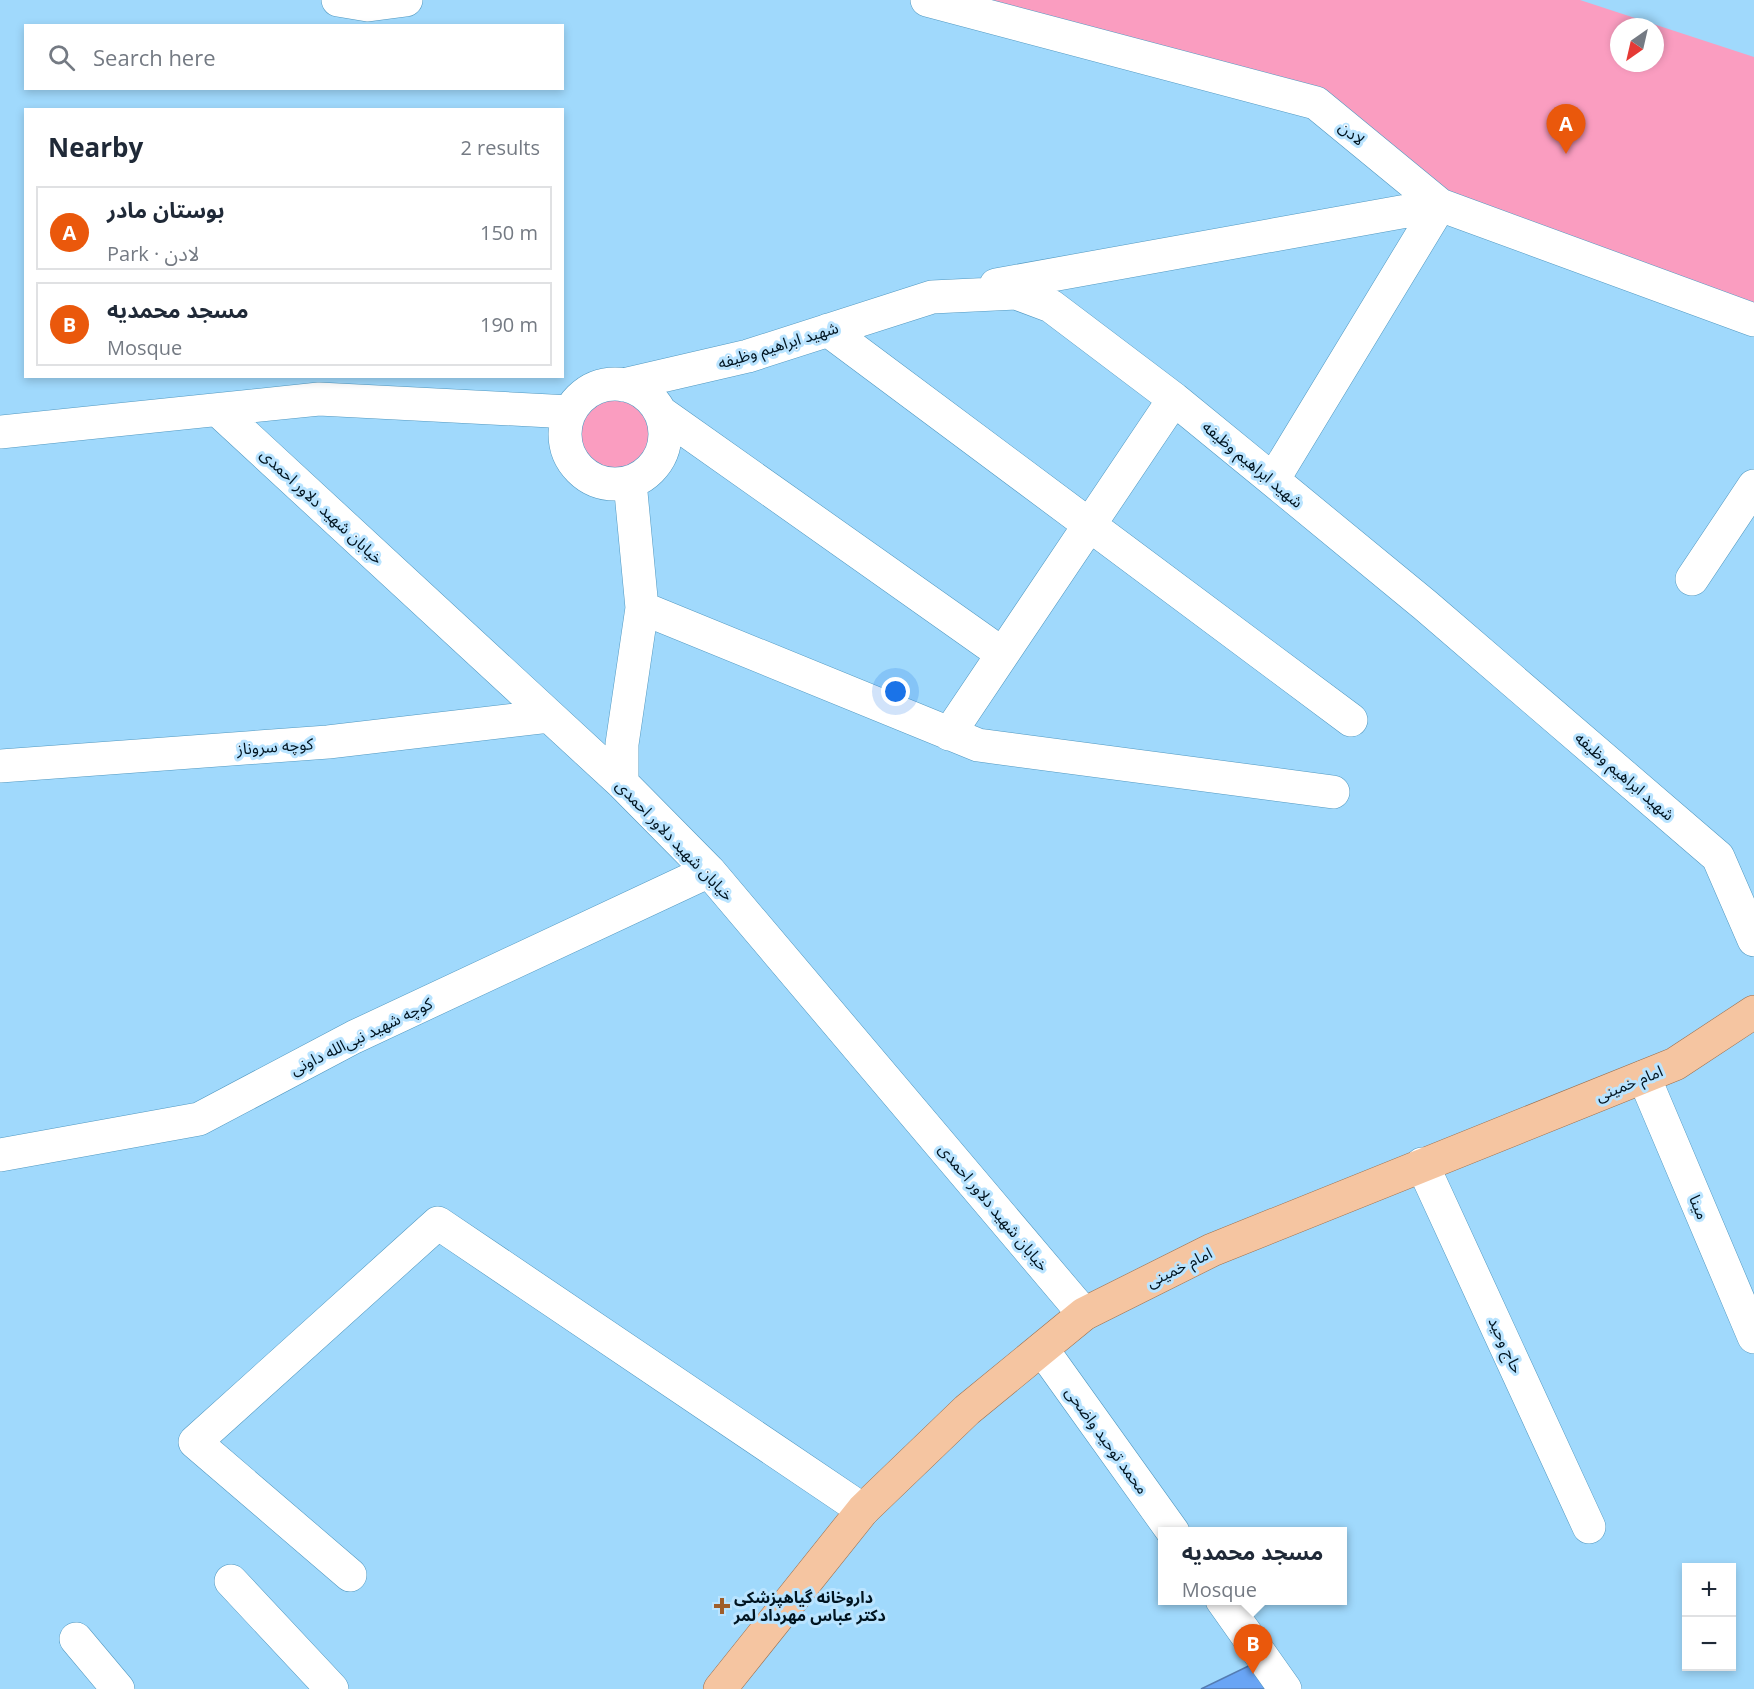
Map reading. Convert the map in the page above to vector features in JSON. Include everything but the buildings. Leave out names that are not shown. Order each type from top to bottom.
[{"type":"main road","name":"امام خمینی","points":[[720,1689],[864,1510],[967,1410],[1084,1314],[1212,1250],[1675,1064],[1754,1012]]},
{"type":"street","points":[[338,0],[368,5],[406,0]]},
{"type":"street","name":"لادن","points":[[927,0],[1316,103],[1440,205],[1754,320]]},
{"type":"street","points":[[932,297],[1440,205]]},
{"type":"street","points":[[1273,480],[1440,205]]},
{"type":"street","name":"شهید ابراهیم وظیفه","points":[[624,385],[748,356],[932,297],[1016,293],[1051,306],[1174,399],[1273,480],[1515,682],[1718,857],[1754,940]]},
{"type":"street","points":[[828,330],[1351,720]]},
{"type":"street","points":[[607,385],[624,385],[639,390],[652,399],[660,412],[665,429],[664,446],[658,462],[645,475],[630,482],[613,485],[596,480],[581,471],[566,444],[566,428],[570,412],[580,399],[592,390],[607,385]]},
{"type":"street","points":[[0,432],[319,399],[570,412]]},
{"type":"street","points":[[949,734],[1001,653],[1174,399]]},
{"type":"street","name":"خیابان شهید دلاور احمدی","points":[[219,411],[622,783],[709,871],[1084,1314]]},
{"type":"street","points":[[660,412],[1001,653]]},
{"type":"street","points":[[622,783],[622,744],[642,608],[630,482]]},
{"type":"street","points":[[1692,579],[1754,486]]},
{"type":"street","points":[[642,608],[978,745],[1333,792]]},
{"type":"street","name":"کوچه سروناز","points":[[0,766],[328,742],[549,716]]},
{"type":"street","name":"کوچه شهید نبی‌الله داونی","points":[[0,1155],[199,1119],[354,1037],[709,871]]},
{"type":"street","name":"مینا","points":[[1644,1077],[1754,1337]]},
{"type":"street","name":"حاج وحید","points":[[1422,1164],[1589,1527]]},
{"type":"street","points":[[350,1575],[195,1442],[438,1223],[864,1510]]},
{"type":"street","name":"محمد توحید واضحی","points":[[1042,1349],[1169,1527]]},
{"type":"street","points":[[231,1581],[332,1689]]},
{"type":"street","points":[[1226,1605],[1285,1689]]},
{"type":"street","points":[[76,1638],[118,1689]]},
{"type":"shaded area","points":[[930,0],[1580,0],[1635,18],[1610,18],[1610,72],[1664,72],[1664,28],[1754,57],[1754,320],[1440,205],[1316,102]]},
{"type":"shaded area","points":[[615,387],[633,391],[648,401],[658,416],[662,434],[658,452],[648,467],[633,477],[615,481],[597,477],[582,467],[572,452],[568,434],[572,416],[582,401],[597,391]]},
{"type":"place","name":"بوستان مادر","points":[[1566,154]]},
{"type":"place","name":"داروخانه گیاهپزشکی دکتر عباس مهرداد لمر","points":[[722,1606]]},
{"type":"place","name":"مسجد محمدیه","points":[[1253,1674]]}]
